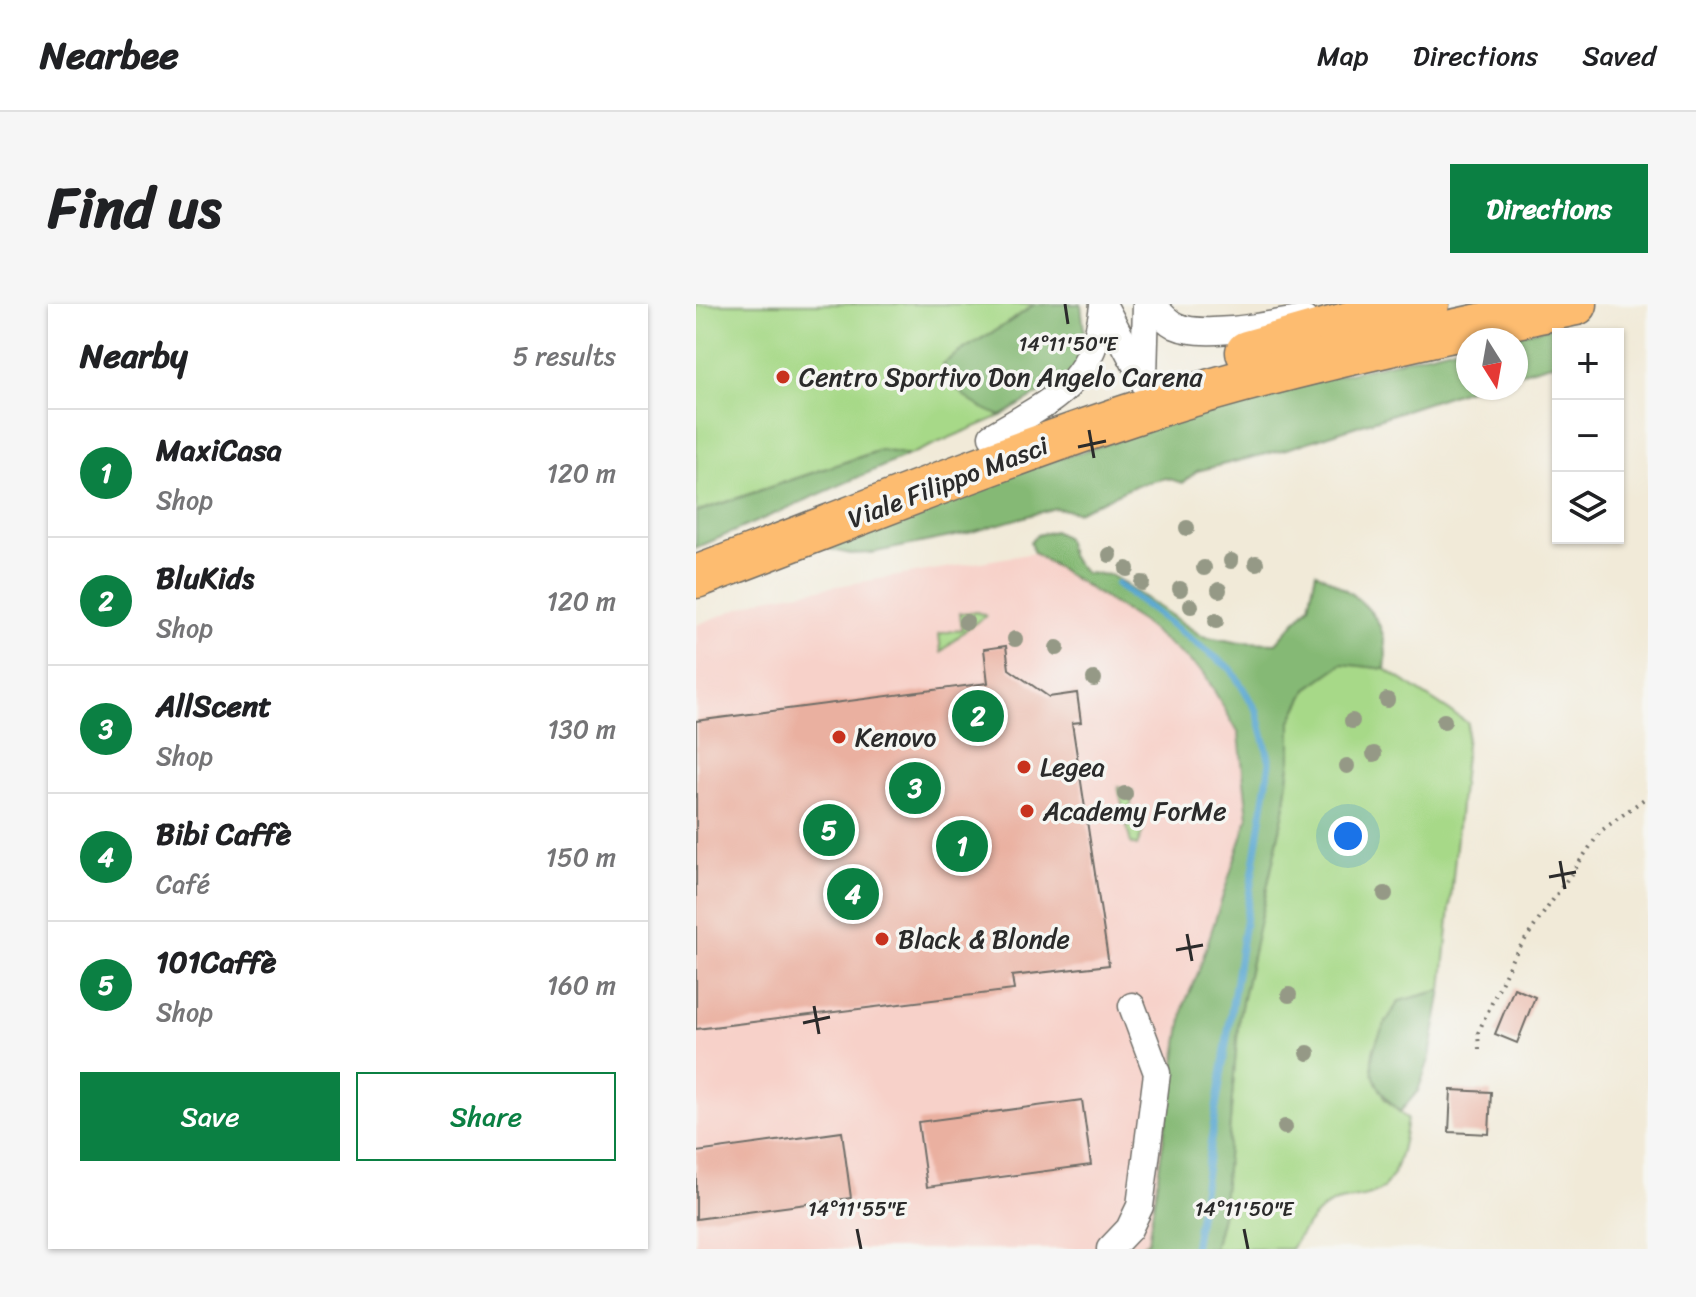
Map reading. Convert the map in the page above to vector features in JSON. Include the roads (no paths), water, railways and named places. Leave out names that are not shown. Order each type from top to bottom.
[{"type":"main road","name":"Viale Filippo Masci","points":[[696,577],[1003,459],[1149,394],[1307,365],[1576,304]]},
{"type":"main road","name":"Viale Filippo Masci","points":[[696,562],[992,436],[1149,394],[1409,307]]},
{"type":"street","points":[[1146,304],[1149,394]]},
{"type":"street","points":[[1152,304],[1177,326],[1213,330],[1409,307]]},
{"type":"street","points":[[1103,305],[1149,394]]},
{"type":"street","points":[[992,436],[1062,393],[1086,366],[1100,335],[1103,305]]},
{"type":"street","points":[[1110,1249],[1129,1229],[1140,1206],[1157,1073],[1132,1006]]},
{"type":"waterway","points":[[1117,584],[1231,669],[1257,711],[1270,762],[1194,1249]]},
{"type":"place","name":"Centro Sportivo Don Angelo Carena","points":[[783,377]]},
{"type":"place","name":"BluKids","points":[[978,716]]},
{"type":"place","name":"Kenovo","points":[[839,737]]},
{"type":"place","name":"Legea","points":[[1024,767]]},
{"type":"place","name":"AllScent","points":[[915,788]]},
{"type":"place","name":"Academy ForMe","points":[[1027,811]]},
{"type":"place","name":"101Caffè","points":[[829,830]]},
{"type":"place","name":"MaxiCasa","points":[[962,846]]},
{"type":"place","name":"Bibi Caffè","points":[[853,894]]},
{"type":"place","name":"Black & Blonde","points":[[882,939]]}]
